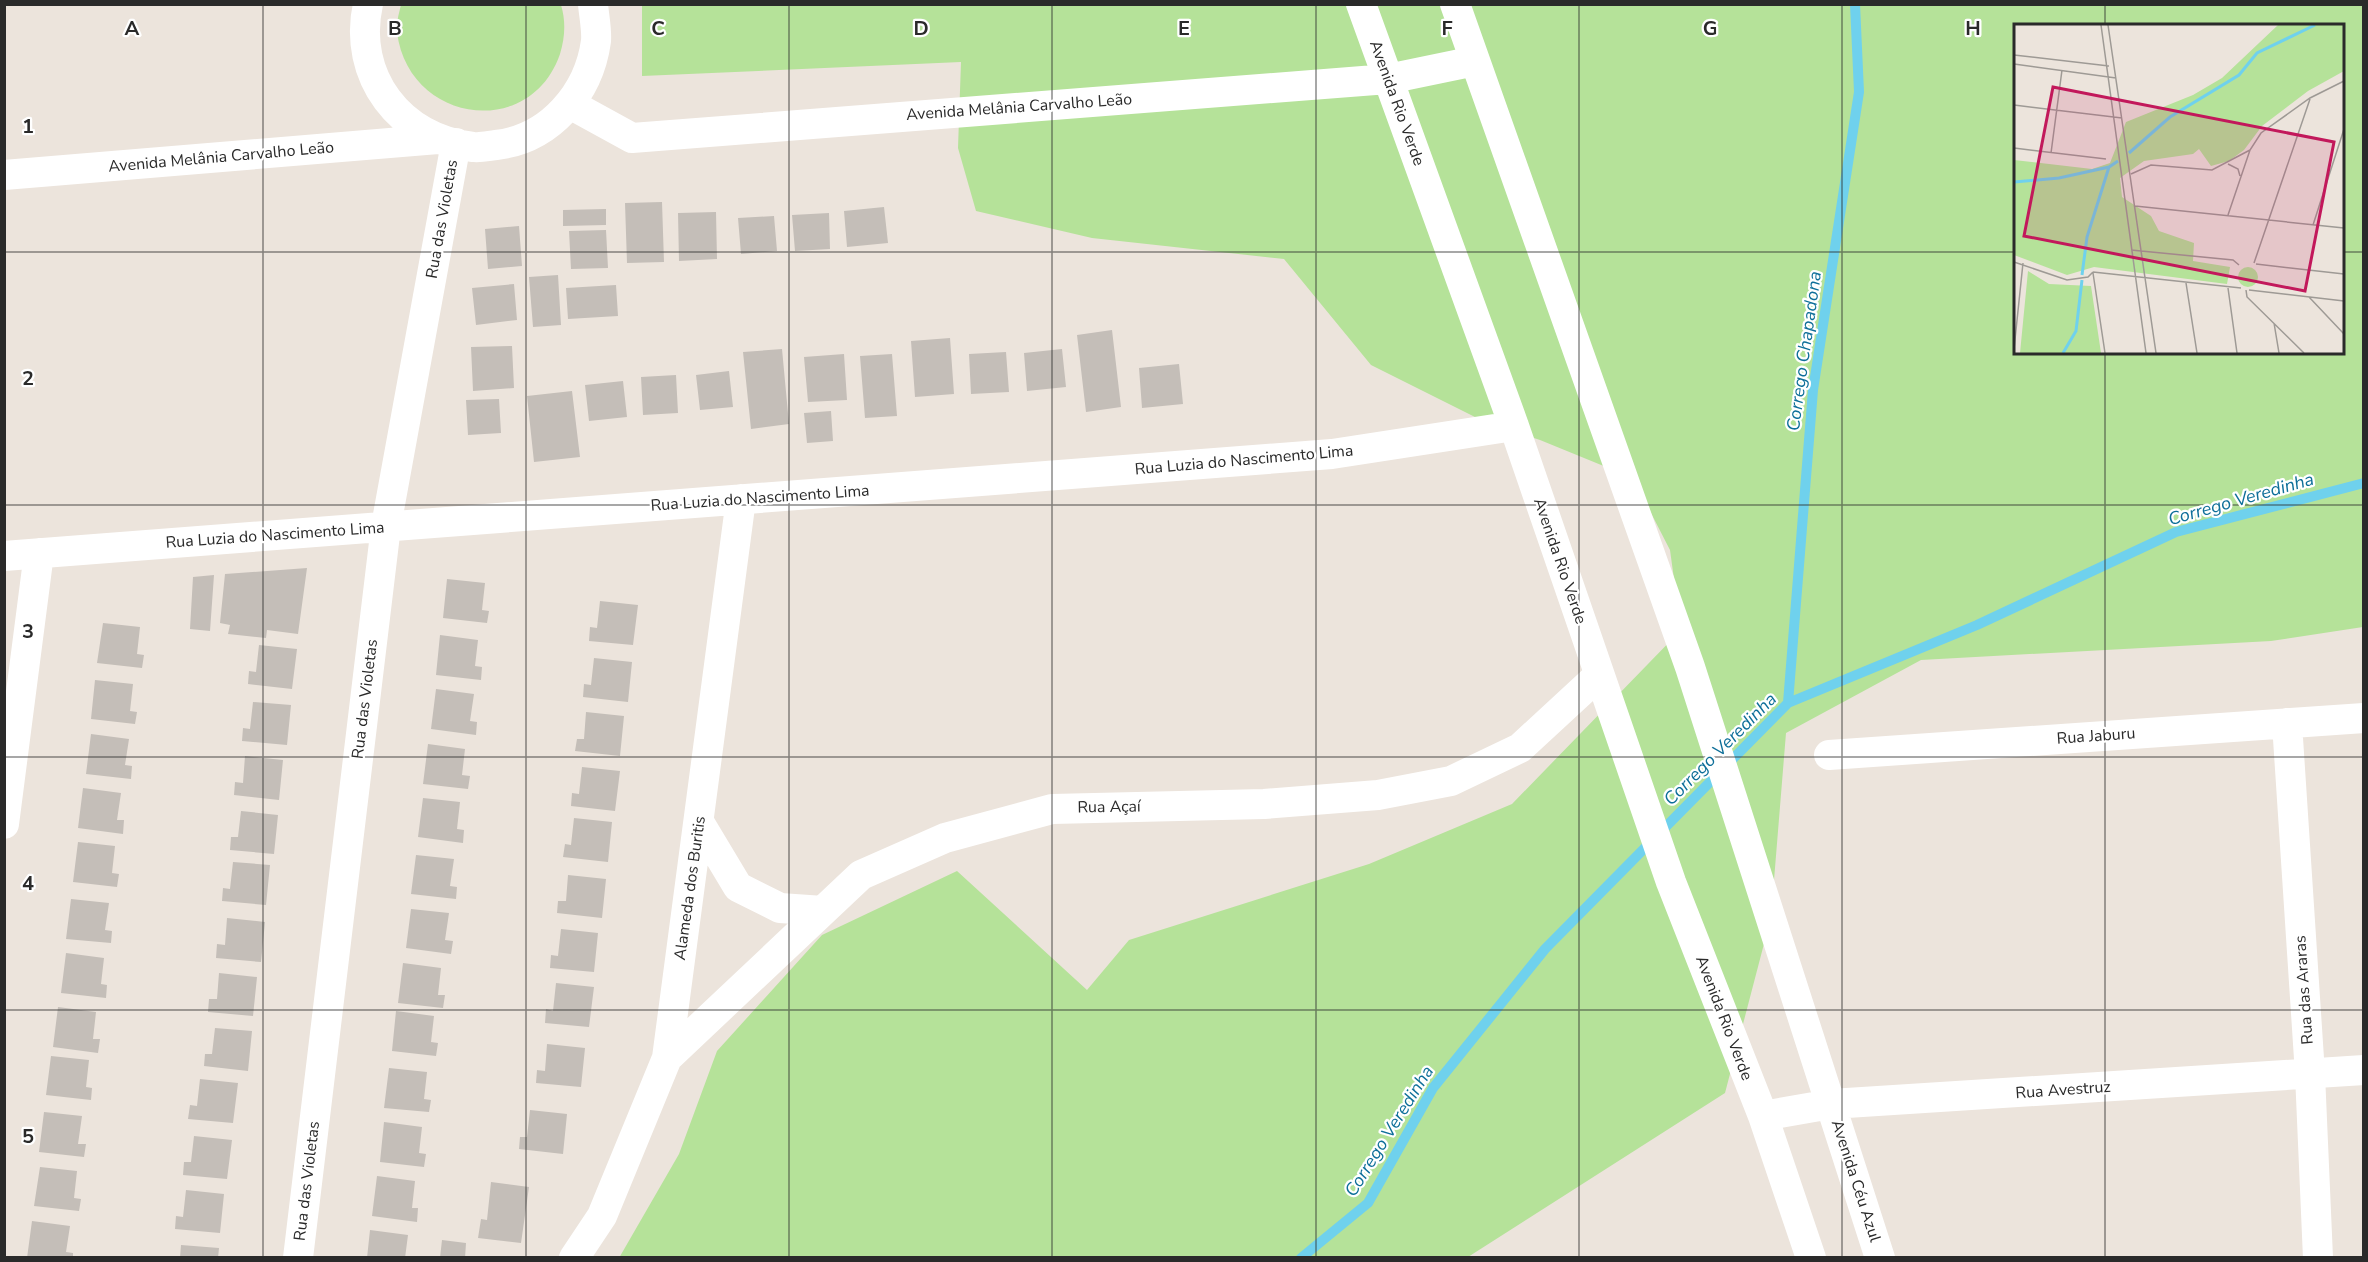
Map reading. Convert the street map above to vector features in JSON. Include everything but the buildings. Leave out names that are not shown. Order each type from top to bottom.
[{"type":"street","points":[[368,4],[364,25],[367,61],[382,94],[407,122],[447,141],[475,147],[511,143],[544,128],[570,104],[589,73],[596,39],[593,4]]},
{"type":"street","name":"Avenida Rio Verde","points":[[1361,4],[1514,426],[1598,676],[1671,882],[1763,1116]]},
{"type":"street","points":[[1455,4],[1690,667],[1831,1104]]},
{"type":"street","name":"Avenida Melânia Carvalho Leão","points":[[570,104],[632,138],[1389,80],[1475,61]]},
{"type":"street","name":"Avenida Melânia Carvalho Leão","points":[[4,175],[447,141]]},
{"type":"street","name":"Rua das Violetas","points":[[297,1257],[386,526],[447,141]]},
{"type":"street","name":"Rua Luzia do Nascimento Lima","points":[[4,556],[1332,454],[1514,426]]},
{"type":"street","name":"Alameda dos Buritis","points":[[574,1257],[602,1216],[667,1058],[741,499]]},
{"type":"street","points":[[4,824],[39,553]]},
{"type":"street","name":"Rua Açaí","points":[[667,1058],[861,875],[945,837],[1052,809],[1264,804],[1378,795],[1452,781],[1520,748],[1598,676]]},
{"type":"street","name":"Rua Jaburu","points":[[1829,755],[2364,718]]},
{"type":"street","name":"Rua das Araras","points":[[2287,723],[2310,1074],[2318,1257]]},
{"type":"street","points":[[699,822],[738,887],[780,908],[823,911]]},
{"type":"street","name":"Rua Avestruz","points":[[1763,1116],[1831,1104],[2364,1071]]},
{"type":"street","name":"Avenida Céu Azul","points":[[1831,1104],[1880,1257]]},
{"type":"street","points":[[1763,1116],[1811,1257]]},
{"type":"green space","points":[[401,5],[561,5],[564,30],[560,54],[545,82],[523,100],[498,109],[471,110],[445,102],[423,86],[406,63],[397,32]]},
{"type":"green space","points":[[642,5],[2363,5],[2363,627],[2271,641],[1921,660],[1786,733],[1771,917],[1725,1093],[1468,1257],[619,1258],[679,1154],[717,1051],[822,935],[957,871],[1087,990],[1129,940],[1369,864],[1512,804],[1681,630],[1670,550],[1633,478],[1540,440],[1487,423],[1371,365],[1284,259],[1092,238],[976,211],[958,148],[961,62],[642,76]]},
{"type":"waterway","name":"Corrego Chapadona","points":[[1788,703],[1813,390],[1859,92],[1855,4]]},
{"type":"waterway","name":"Corrego Veredinha","points":[[1301,1258],[1368,1203],[1433,1088],[1545,949],[1788,703],[1977,625],[2176,532],[2364,483]]}]
